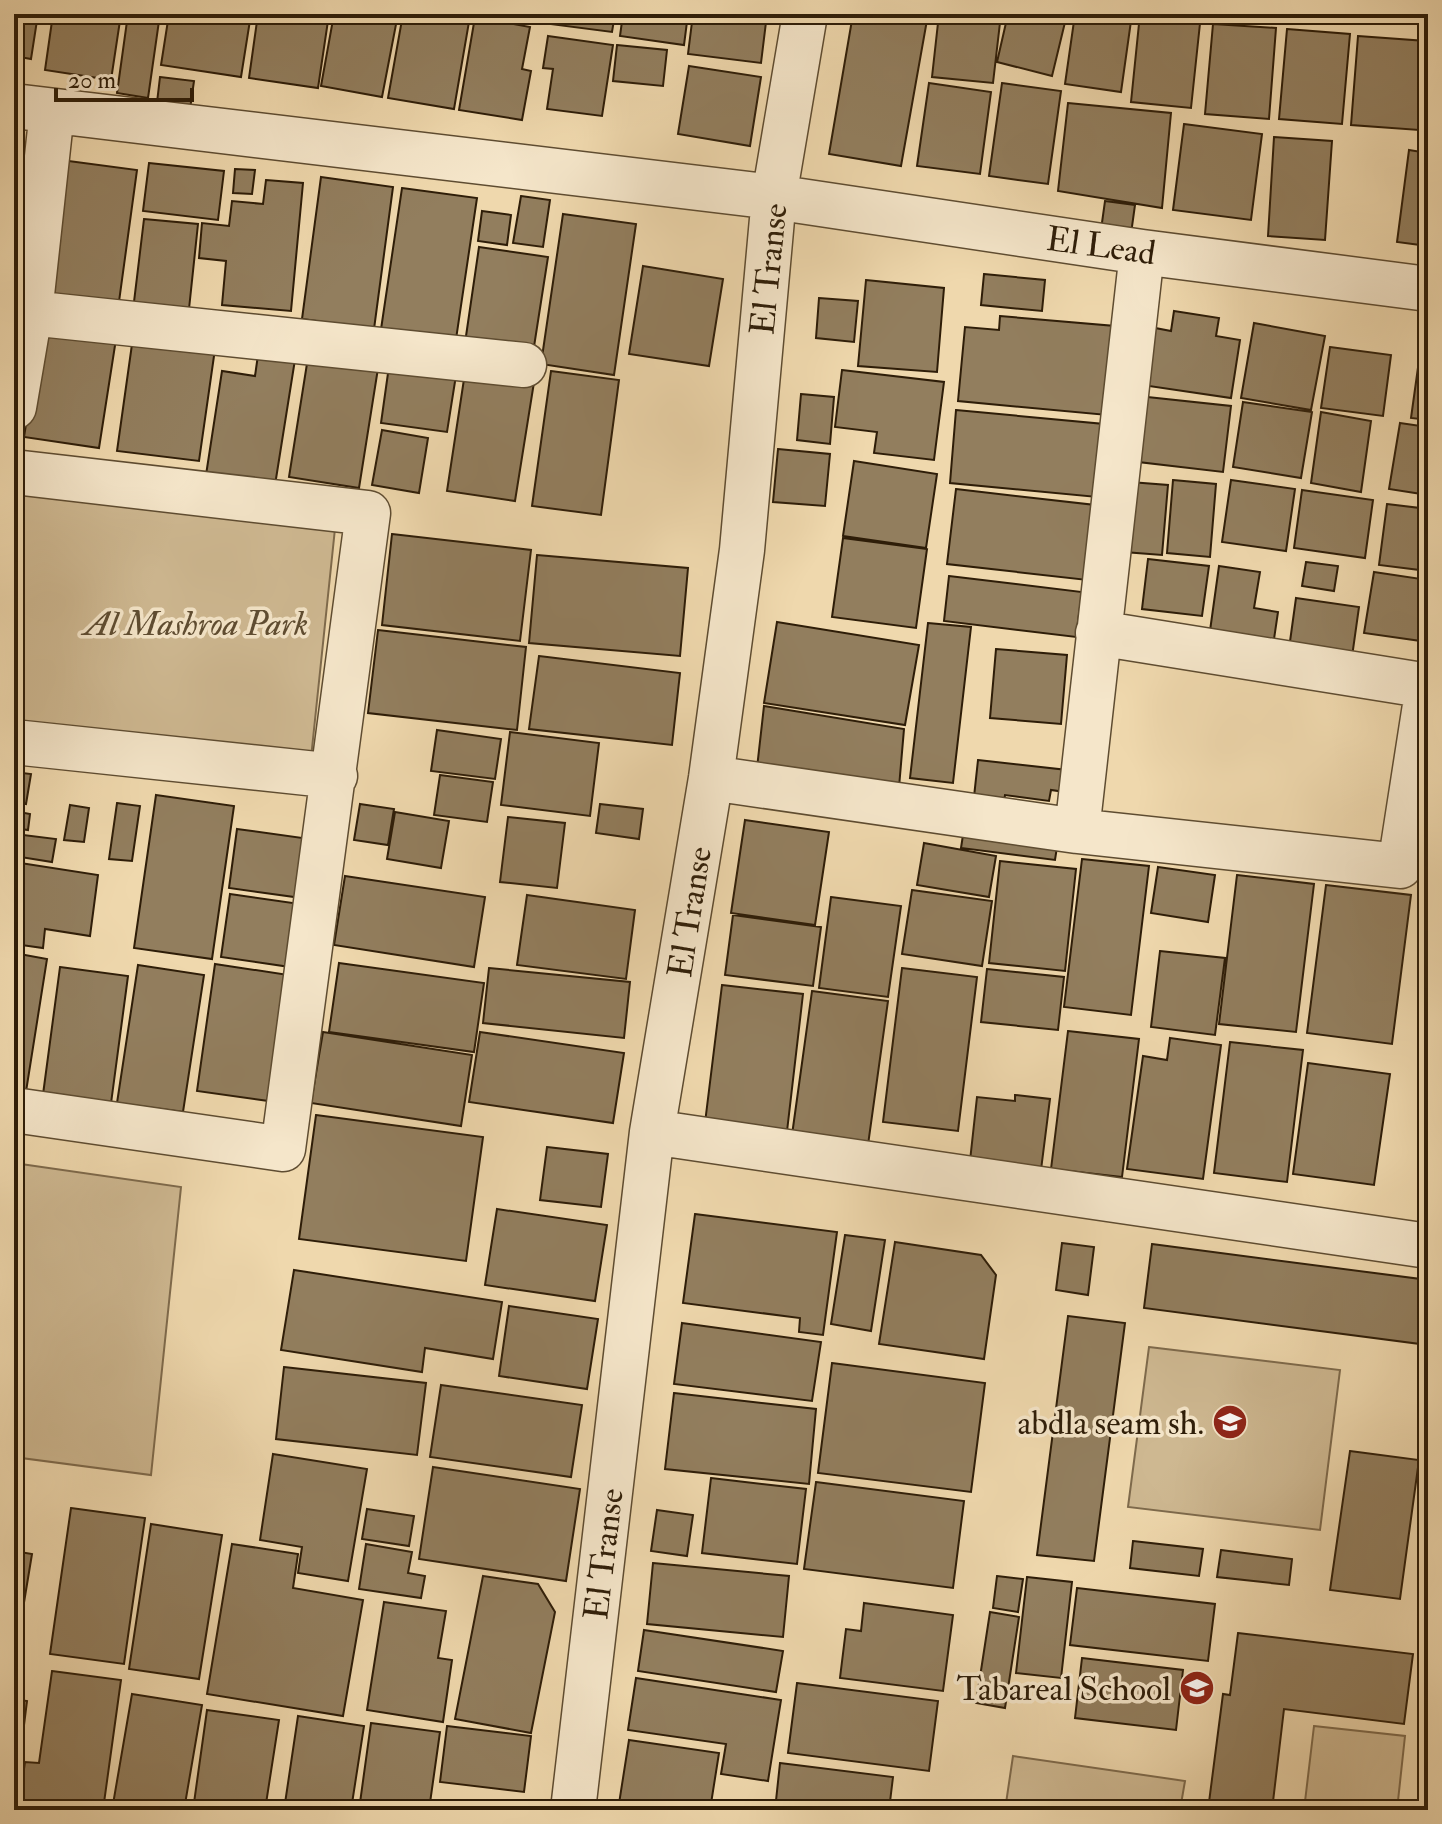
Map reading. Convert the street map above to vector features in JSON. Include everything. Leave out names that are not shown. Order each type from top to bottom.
[{"type":"street","name":"El Transe","points":[[573,1810],[652,1132],[711,778],[742,550],[774,197],[805,14]]},
{"type":"street","name":"El Lead","points":[[33,108],[774,197],[1142,252],[1428,289]]},
{"type":"street","points":[[14,407],[30,313],[33,108]]},
{"type":"street","points":[[1077,831],[1142,252]]},
{"type":"street","points":[[30,313],[524,365]]},
{"type":"street","points":[[14,472],[368,513],[283,1149],[14,1110]]},
{"type":"street","points":[[711,778],[1077,831],[1400,866],[1428,686],[1098,633]]},
{"type":"street","points":[[14,742],[335,776]]},
{"type":"street","points":[[652,1132],[1428,1246]]},
{"type":"green space","name":"Al Mashroa Park","points":[[14,486],[336,519],[311,758],[14,721]]},
{"type":"green space","points":[[14,1163],[181,1187],[151,1475],[14,1457]]},
{"type":"green space","points":[[1149,1347],[1340,1370],[1320,1530],[1128,1507]]},
{"type":"green space","points":[[1314,1726],[1405,1736],[1397,1810],[1304,1810]]},
{"type":"green space","points":[[1013,1756],[1185,1781],[1180,1810],[1005,1810]]},
{"type":"building","points":[[14,14],[38,14],[31,59],[14,56]]},
{"type":"building","points":[[53,14],[121,14],[111,80],[45,70]]},
{"type":"building","points":[[128,14],[160,14],[148,98],[117,93]]},
{"type":"building","points":[[169,14],[251,14],[241,77],[161,65]]},
{"type":"building","points":[[258,14],[329,14],[318,88],[249,78]]},
{"type":"building","points":[[334,14],[398,14],[382,97],[321,86]]},
{"type":"building","points":[[403,14],[470,16],[454,109],[388,98]]},
{"type":"building","points":[[552,14],[615,14],[612,32],[550,24]]},
{"type":"building","points":[[623,14],[688,14],[684,45],[620,36]]},
{"type":"building","points":[[693,14],[767,14],[761,63],[688,54]]},
{"type":"building","points":[[853,14],[896,14],[927,20],[901,166],[829,154]]},
{"type":"building","points":[[939,14],[1001,14],[993,83],[932,77]]},
{"type":"building","points":[[1008,14],[1067,14],[1052,76],[997,62]]},
{"type":"building","points":[[1075,14],[1132,14],[1121,92],[1065,84]]},
{"type":"building","points":[[1140,14],[1201,14],[1191,108],[1131,102]]},
{"type":"building","points":[[475,17],[530,27],[522,69],[531,71],[522,120],[459,110]]},
{"type":"building","points":[[1213,24],[1276,28],[1269,119],[1205,114]]},
{"type":"building","points":[[1287,29],[1350,34],[1342,124],[1279,119]]},
{"type":"building","points":[[548,36],[613,45],[602,116],[547,109],[553,69],[543,68]]},
{"type":"building","points":[[1358,36],[1426,41],[1419,130],[1351,125]]},
{"type":"building","points":[[617,45],[667,50],[663,86],[613,81]]},
{"type":"building","points":[[689,66],[761,77],[750,146],[678,134]]},
{"type":"building","points":[[160,77],[194,81],[189,116],[156,111]]},
{"type":"building","points":[[929,83],[991,92],[980,174],[917,166]]},
{"type":"building","points":[[1002,83],[1061,91],[1048,184],[989,176]]},
{"type":"building","points":[[1068,103],[1171,113],[1162,208],[1058,191]]},
{"type":"building","points":[[1184,124],[1262,134],[1251,220],[1173,210]]},
{"type":"building","points":[[1274,137],[1332,141],[1325,240],[1268,236]]},
{"type":"building","points":[[14,146],[37,150],[21,237],[14,236]]},
{"type":"building","points":[[1409,150],[1428,153],[1428,246],[1397,242]]},
{"type":"building","points":[[61,160],[137,170],[118,309],[42,299]]},
{"type":"building","points":[[149,163],[224,171],[218,220],[143,211]]},
{"type":"building","points":[[235,169],[255,170],[252,194],[233,193]]},
{"type":"building","points":[[321,177],[393,187],[374,329],[302,319]]},
{"type":"building","points":[[266,180],[303,183],[291,311],[222,305],[226,261],[199,258],[202,223],[229,226],[232,201],[263,204]]},
{"type":"building","points":[[402,188],[477,198],[455,346],[380,336]]},
{"type":"building","points":[[521,196],[550,200],[543,247],[513,243]]},
{"type":"building","points":[[1105,201],[1135,205],[1130,241],[1100,237]]},
{"type":"building","points":[[482,211],[511,215],[507,245],[478,241]]},
{"type":"building","points":[[563,214],[636,224],[614,375],[541,364]]},
{"type":"building","points":[[144,219],[198,224],[189,309],[134,302]]},
{"type":"building","points":[[479,247],[548,257],[533,353],[465,343]]},
{"type":"building","points":[[643,266],[723,279],[709,366],[629,354]]},
{"type":"building","points":[[984,274],[1045,280],[1042,311],[981,305]]},
{"type":"building","points":[[866,280],[944,288],[937,372],[858,366]]},
{"type":"building","points":[[819,298],[858,301],[854,342],[816,338]]},
{"type":"building","points":[[1174,311],[1219,318],[1216,336],[1240,340],[1231,398],[1142,385],[1150,327],[1171,331]]},
{"type":"building","points":[[1000,316],[1115,326],[1107,415],[958,401],[965,327],[999,330]]},
{"type":"building","points":[[1254,323],[1325,336],[1311,410],[1241,398]]},
{"type":"building","points":[[41,328],[116,339],[99,448],[24,437]]},
{"type":"building","points":[[134,330],[216,342],[199,461],[117,451]]},
{"type":"building","points":[[260,341],[297,347],[275,485],[206,475],[222,371],[255,376]]},
{"type":"building","points":[[1421,346],[1428,347],[1428,420],[1411,418]]},
{"type":"building","points":[[1330,347],[1391,355],[1383,416],[1321,408]]},
{"type":"building","points":[[309,351],[379,362],[359,488],[289,477]]},
{"type":"building","points":[[390,359],[457,369],[447,432],[381,423]]},
{"type":"building","points":[[466,366],[535,376],[515,501],[447,491]]},
{"type":"building","points":[[842,370],[944,382],[934,460],[874,453],[877,432],[835,427]]},
{"type":"building","points":[[551,371],[619,380],[601,515],[532,506]]},
{"type":"building","points":[[801,394],[834,397],[830,444],[797,440]]},
{"type":"building","points":[[1138,396],[1231,406],[1223,472],[1130,461]]},
{"type":"building","points":[[1243,402],[1312,412],[1301,478],[1233,467]]},
{"type":"building","points":[[956,410],[1104,424],[1097,497],[950,483]]},
{"type":"building","points":[[1321,412],[1371,421],[1361,492],[1311,483]]},
{"type":"building","points":[[1400,423],[1428,427],[1428,495],[1389,489]]},
{"type":"building","points":[[382,430],[428,438],[419,493],[372,485]]},
{"type":"building","points":[[778,449],[830,454],[825,506],[773,502]]},
{"type":"building","points":[[854,461],[937,474],[926,548],[843,536]]},
{"type":"building","points":[[1173,480],[1216,484],[1210,557],[1167,553]]},
{"type":"building","points":[[1231,480],[1295,489],[1286,551],[1222,542]]},
{"type":"building","points":[[1130,482],[1168,485],[1162,555],[1124,552]]},
{"type":"building","points":[[956,489],[1095,505],[1087,580],[947,564]]},
{"type":"building","points":[[1302,490],[1373,500],[1365,558],[1294,548]]},
{"type":"building","points":[[1387,504],[1428,509],[1428,571],[1379,565]]},
{"type":"building","points":[[392,534],[531,550],[520,641],[382,625]]},
{"type":"building","points":[[843,538],[927,549],[916,628],[832,617]]},
{"type":"building","points":[[537,555],[688,568],[680,656],[529,643]]},
{"type":"building","points":[[1148,559],[1209,566],[1202,616],[1142,609]]},
{"type":"building","points":[[1306,562],[1338,566],[1334,591],[1302,586]]},
{"type":"building","points":[[1219,566],[1260,572],[1254,608],[1278,612],[1273,646],[1209,638]]},
{"type":"building","points":[[1374,572],[1428,580],[1428,642],[1364,633]]},
{"type":"building","points":[[949,576],[1082,592],[1076,637],[944,621]]},
{"type":"building","points":[[1296,598],[1359,607],[1351,664],[1288,656]]},
{"type":"building","points":[[777,622],[919,645],[905,725],[764,703]]},
{"type":"building","points":[[928,623],[971,627],[953,783],[910,778]]},
{"type":"building","points":[[378,630],[526,647],[517,730],[368,713]]},
{"type":"building","points":[[996,649],[1067,655],[1061,724],[990,718]]},
{"type":"building","points":[[539,656],[680,673],[672,745],[529,729]]},
{"type":"building","points":[[764,706],[904,729],[898,799],[757,768]]},
{"type":"building","points":[[437,730],[501,739],[495,779],[431,771]]},
{"type":"building","points":[[510,732],[599,743],[590,816],[501,805]]},
{"type":"building","points":[[978,760],[1067,770],[1065,792],[1051,790],[1049,801],[1005,795],[1004,801],[974,797]]},
{"type":"building","points":[[14,772],[31,774],[26,804],[14,802]]},
{"type":"building","points":[[440,775],[493,782],[487,822],[434,815]]},
{"type":"building","points":[[156,795],[234,806],[212,959],[134,948]]},
{"type":"building","points":[[117,803],[140,806],[132,861],[109,859]]},
{"type":"building","points":[[360,804],[394,809],[388,845],[354,840]]},
{"type":"building","points":[[600,804],[643,809],[639,839],[596,833]]},
{"type":"building","points":[[70,805],[89,808],[84,842],[64,840]]},
{"type":"building","points":[[14,811],[30,814],[28,830],[14,828]]},
{"type":"building","points":[[395,812],[449,821],[441,868],[387,859]]},
{"type":"building","points":[[508,817],[565,823],[557,888],[500,882]]},
{"type":"building","points":[[745,820],[829,832],[815,925],[731,913]]},
{"type":"building","points":[[965,822],[1059,834],[1055,860],[961,848]]},
{"type":"building","points":[[237,829],[317,840],[309,899],[229,888]]},
{"type":"building","points":[[15,834],[56,839],[52,862],[14,856]]},
{"type":"building","points":[[924,843],[996,856],[989,897],[917,885]]},
{"type":"building","points":[[1082,859],[1149,866],[1131,1015],[1064,1007]]},
{"type":"building","points":[[1000,861],[1076,869],[1065,971],[989,963]]},
{"type":"building","points":[[14,862],[98,875],[90,936],[45,929],[43,948],[14,944]]},
{"type":"building","points":[[1158,867],[1215,875],[1208,922],[1151,913]]},
{"type":"building","points":[[1237,875],[1314,884],[1296,1032],[1219,1024]]},
{"type":"building","points":[[345,876],[485,897],[474,967],[334,945]]},
{"type":"building","points":[[1326,885],[1411,895],[1392,1044],[1307,1033]]},
{"type":"building","points":[[912,890],[992,901],[982,966],[902,954]]},
{"type":"building","points":[[230,894],[307,905],[297,968],[221,957]]},
{"type":"building","points":[[527,895],[635,910],[626,979],[517,965]]},
{"type":"building","points":[[831,897],[901,906],[888,997],[819,988]]},
{"type":"building","points":[[733,915],[821,927],[813,986],[725,975]]},
{"type":"building","points":[[1160,951],[1225,958],[1215,1035],[1151,1027]]},
{"type":"building","points":[[14,953],[47,959],[25,1098],[14,1097]]},
{"type":"building","points":[[339,963],[484,983],[474,1052],[329,1032]]},
{"type":"building","points":[[215,964],[295,976],[276,1102],[197,1091]]},
{"type":"building","points":[[138,965],[204,975],[183,1112],[117,1103]]},
{"type":"building","points":[[60,967],[128,976],[110,1111],[42,1102]]},
{"type":"building","points":[[489,968],[630,982],[624,1038],[483,1023]]},
{"type":"building","points":[[902,968],[977,977],[958,1131],[883,1122]]},
{"type":"building","points":[[987,969],[1064,977],[1058,1030],[981,1022]]},
{"type":"building","points":[[722,985],[803,994],[786,1140],[704,1131]]},
{"type":"building","points":[[812,991],[888,1001],[868,1145],[792,1135]]},
{"type":"building","points":[[1068,1031],[1139,1039],[1122,1177],[1051,1169]]},
{"type":"building","points":[[323,1032],[472,1055],[461,1126],[311,1103]]},
{"type":"building","points":[[480,1032],[624,1053],[613,1123],[469,1102]]},
{"type":"building","points":[[1170,1038],[1221,1045],[1203,1179],[1127,1169],[1143,1056],[1167,1060]]},
{"type":"building","points":[[1230,1042],[1303,1050],[1287,1182],[1214,1173]]},
{"type":"building","points":[[1308,1063],[1390,1074],[1374,1185],[1293,1174]]},
{"type":"building","points":[[1015,1095],[1050,1099],[1041,1170],[970,1161],[977,1097],[1015,1101]]},
{"type":"building","points":[[316,1115],[483,1137],[466,1261],[299,1239]]},
{"type":"building","points":[[547,1147],[608,1154],[601,1207],[540,1200]]},
{"type":"building","points":[[497,1209],[607,1225],[595,1301],[485,1285]]},
{"type":"building","points":[[695,1214],[837,1232],[823,1335],[799,1332],[800,1318],[683,1303]]},
{"type":"building","points":[[845,1235],[885,1240],[871,1331],[831,1324]]},
{"type":"building","points":[[895,1242],[981,1255],[996,1275],[984,1359],[879,1344]]},
{"type":"building","points":[[1062,1243],[1094,1247],[1088,1295],[1056,1290]]},
{"type":"building","points":[[1152,1244],[1428,1280],[1428,1345],[1144,1308]]},
{"type":"building","points":[[294,1270],[502,1302],[493,1359],[425,1348],[422,1372],[281,1350]]},
{"type":"building","points":[[509,1306],[598,1319],[587,1389],[499,1376]]},
{"type":"building","points":[[1068,1316],[1125,1323],[1094,1561],[1037,1555]]},
{"type":"building","points":[[682,1323],[821,1342],[812,1401],[674,1384]]},
{"type":"building","points":[[832,1363],[985,1383],[971,1492],[818,1473]]},
{"type":"building","points":[[284,1367],[426,1383],[417,1455],[276,1439]]},
{"type":"building","points":[[441,1385],[582,1405],[571,1477],[430,1457]]},
{"type":"building","points":[[674,1393],[816,1409],[809,1484],[665,1469]]},
{"type":"building","points":[[1350,1451],[1419,1460],[1400,1599],[1330,1590]]},
{"type":"building","points":[[273,1454],[367,1469],[348,1581],[298,1573],[302,1547],[260,1540]]},
{"type":"building","points":[[433,1467],[580,1489],[566,1581],[419,1559]]},
{"type":"building","points":[[711,1478],[806,1489],[797,1564],[702,1553]]},
{"type":"building","points":[[816,1482],[964,1501],[953,1588],[804,1569]]},
{"type":"building","points":[[71,1508],[145,1518],[124,1664],[50,1654]]},
{"type":"building","points":[[367,1509],[414,1516],[409,1546],[362,1539]]},
{"type":"building","points":[[657,1510],[693,1515],[687,1556],[651,1551]]},
{"type":"building","points":[[151,1524],[222,1535],[199,1679],[129,1669]]},
{"type":"building","points":[[1133,1541],[1203,1549],[1199,1576],[1130,1568]]},
{"type":"building","points":[[232,1544],[298,1554],[293,1588],[363,1600],[343,1716],[207,1694]]},
{"type":"building","points":[[366,1544],[412,1552],[408,1573],[425,1576],[421,1598],[359,1589]]},
{"type":"building","points":[[1221,1550],[1292,1559],[1289,1585],[1217,1577]]},
{"type":"building","points":[[14,1551],[32,1554],[17,1645],[14,1645]]},
{"type":"building","points":[[653,1563],[789,1576],[783,1637],[647,1624]]},
{"type":"building","points":[[483,1576],[538,1584],[555,1612],[531,1733],[455,1719]]},
{"type":"building","points":[[997,1576],[1023,1579],[1018,1612],[993,1608]]},
{"type":"building","points":[[1027,1577],[1072,1582],[1061,1678],[1016,1673]]},
{"type":"building","points":[[1077,1588],[1215,1604],[1208,1661],[1070,1645]]},
{"type":"building","points":[[384,1602],[446,1611],[438,1658],[452,1660],[443,1722],[367,1710]]},
{"type":"building","points":[[864,1603],[953,1615],[943,1691],[840,1678],[846,1629],[861,1631]]},
{"type":"building","points":[[990,1612],[1019,1617],[1005,1708],[976,1703]]},
{"type":"building","points":[[644,1630],[783,1651],[776,1692],[638,1671]]},
{"type":"building","points":[[1238,1633],[1413,1654],[1404,1724],[1284,1709],[1272,1810],[1208,1810],[1223,1694],[1230,1695]]},
{"type":"building","points":[[1082,1658],[1183,1670],[1176,1730],[1075,1718]]},
{"type":"building","points":[[52,1671],[121,1680],[103,1810],[18,1810],[25,1762],[39,1763]]},
{"type":"building","points":[[636,1678],[781,1700],[768,1781],[721,1774],[726,1744],[628,1730]]},
{"type":"building","points":[[797,1683],[938,1701],[929,1771],[788,1753]]},
{"type":"building","points":[[132,1694],[202,1705],[184,1810],[112,1810]]},
{"type":"building","points":[[14,1699],[27,1701],[14,1805]]},
{"type":"building","points":[[207,1710],[279,1720],[265,1810],[193,1810]]},
{"type":"building","points":[[298,1716],[364,1726],[351,1810],[284,1810]]},
{"type":"building","points":[[371,1723],[440,1732],[429,1810],[359,1810]]},
{"type":"building","points":[[447,1726],[531,1736],[524,1792],[440,1782]]},
{"type":"building","points":[[629,1740],[719,1753],[710,1810],[618,1810]]},
{"type":"building","points":[[780,1763],[893,1777],[889,1810],[775,1810]]},
{"type":"building","points":[[476,1801],[529,1809],[475,1810]]},
{"type":"place","name":"abdla seam sh.","points":[[1230,1422]]},
{"type":"place","name":"Tabareal School","points":[[1197,1688]]}]
